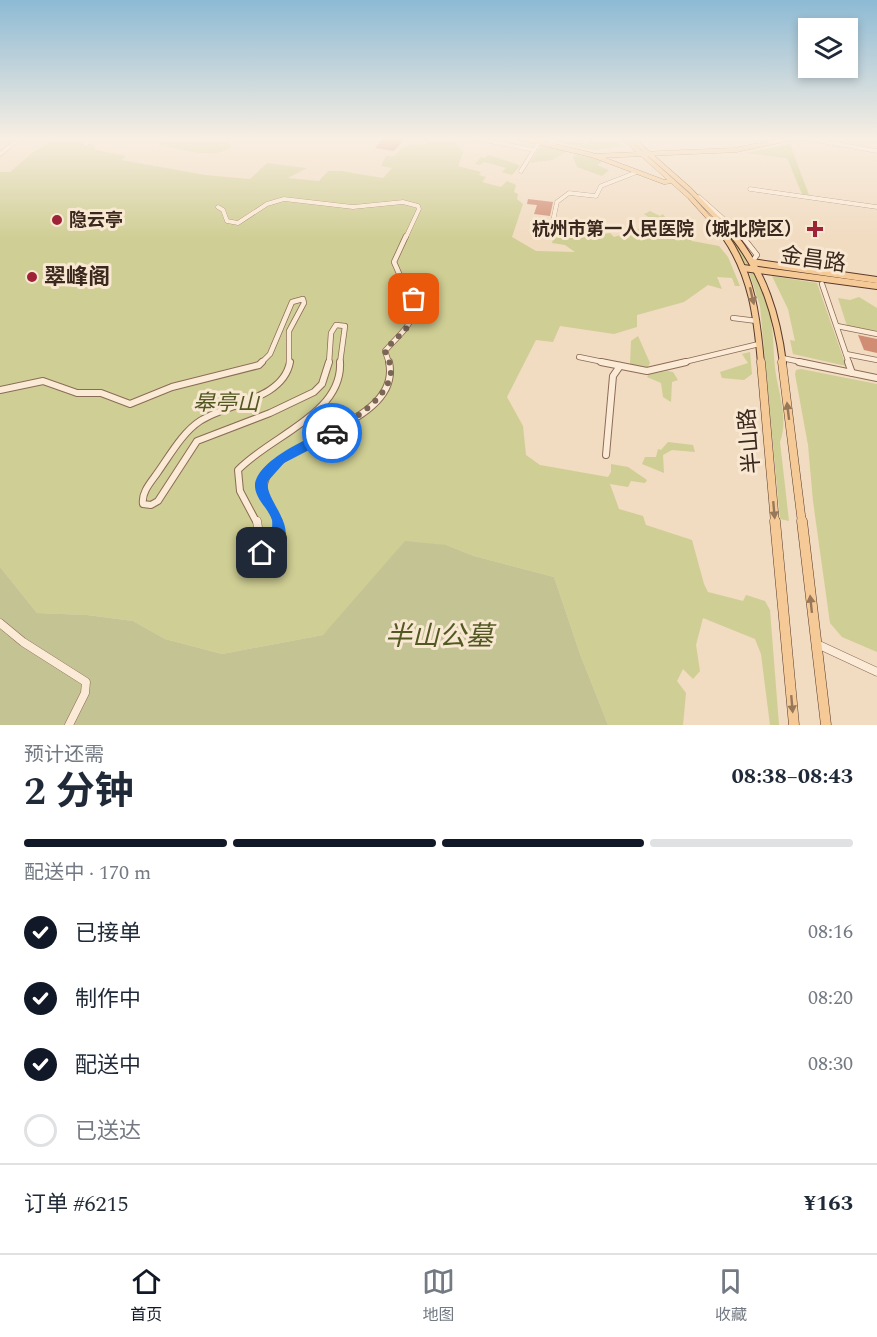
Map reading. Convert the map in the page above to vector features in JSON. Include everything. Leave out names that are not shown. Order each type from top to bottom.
[{"type":"main road","points":[[637,172],[664,182],[672,181]]},
{"type":"main road","name":"半山路","points":[[663,172],[718,229],[741,264],[758,321],[794,725]]},
{"type":"main road","name":"半山路","points":[[667,172],[689,189],[730,231],[755,265],[768,294],[776,321],[826,725]]},
{"type":"main road","name":"金昌路","points":[[741,264],[877,280]]},
{"type":"main road","name":"金昌路","points":[[755,265],[877,286]]},
{"type":"street","points":[[553,221],[557,202],[570,193],[596,196],[601,186],[637,172]]},
{"type":"street","points":[[750,189],[877,207]]},
{"type":"street","points":[[0,390],[43,381],[77,393],[101,393],[130,404],[172,387],[250,369],[270,354],[292,302],[296,299],[303,299],[304,303],[289,330],[291,356],[289,368],[257,395],[198,422],[188,430],[142,496],[144,504],[151,505],[159,501],[197,441],[270,413],[314,392],[326,379],[331,333],[336,325],[341,324],[345,326],[340,353],[339,384],[319,408],[262,447],[238,470],[239,489],[260,524],[262,542],[260,550],[262,553],[267,553],[273,548],[278,540],[278,519],[263,494],[261,486],[263,479],[280,460],[326,437],[358,415],[378,397],[389,378],[391,370],[385,351],[412,322],[416,314],[414,299],[408,294],[394,262],[419,210],[418,207],[409,203],[352,207],[325,201],[277,200],[258,207],[243,223],[238,224],[227,221],[223,210],[218,207]]},
{"type":"street","points":[[822,284],[852,373]]},
{"type":"street","points":[[733,318],[758,321]]},
{"type":"street","points":[[837,326],[877,334]]},
{"type":"street","points":[[579,357],[647,371],[759,344]]},
{"type":"street","points":[[846,354],[877,360]]},
{"type":"street","points":[[782,358],[877,378]]},
{"type":"street","points":[[606,455],[613,376],[620,366]]},
{"type":"street","points":[[0,623],[23,642],[86,682],[85,693],[69,725]]},
{"type":"street","points":[[815,643],[877,672]]},
{"type":"green space","name":"皋亭山","points":[[0,172],[187,172],[250,179],[258,172],[300,172],[288,178],[319,181],[327,172],[346,172],[383,178],[389,172],[480,172],[479,175],[486,177],[482,182],[501,187],[507,181],[516,185],[514,192],[518,194],[517,199],[523,204],[512,237],[536,251],[575,252],[565,245],[552,243],[557,223],[571,226],[582,237],[610,233],[614,237],[647,226],[645,223],[636,221],[655,222],[644,214],[650,211],[660,216],[663,214],[670,224],[688,227],[680,231],[692,241],[719,246],[728,257],[740,286],[735,286],[732,278],[717,277],[722,289],[708,285],[684,302],[637,315],[637,327],[614,334],[560,326],[553,342],[536,340],[507,397],[523,426],[526,455],[540,465],[608,477],[611,464],[628,467],[647,480],[645,483],[631,481],[628,487],[610,484],[619,509],[643,516],[646,525],[692,540],[708,592],[743,601],[746,595],[765,601],[770,610],[779,725],[770,725],[761,654],[755,639],[703,618],[696,645],[700,671],[693,679],[683,669],[677,681],[686,693],[683,725],[608,725],[580,654],[554,577],[474,556],[446,545],[344,614],[323,635],[222,654],[165,639],[133,621],[87,615],[37,613],[0,567]]},
{"type":"green space","points":[[590,172],[607,172],[602,176]]},
{"type":"green space","points":[[793,172],[800,172],[809,195],[802,194]]},
{"type":"green space","points":[[714,217],[750,265],[768,306],[776,375],[783,409],[780,442],[789,521],[780,519],[760,306],[748,269]]},
{"type":"green space","points":[[772,276],[817,283],[846,366],[793,354],[790,340],[795,341],[788,309]]},
{"type":"green space","points":[[859,297],[877,308],[877,331],[847,326],[838,298],[850,300]]},
{"type":"green space","points":[[638,336],[650,363],[648,367],[630,365],[631,341]]},
{"type":"green space","points":[[750,352],[752,374],[744,380],[722,378],[720,372],[748,363],[742,354]]},
{"type":"green space","points":[[801,369],[877,384],[877,652],[842,637],[830,623],[813,501],[808,445],[795,374],[796,370]]},
{"type":"green space","points":[[673,372],[678,380],[672,382],[671,402],[663,397],[661,383],[647,377],[649,374]]},
{"type":"green space","points":[[668,442],[693,445],[695,452],[672,450],[663,455],[664,473],[642,464],[645,457],[656,457],[658,449],[661,450]]},
{"type":"green space","name":"半山公墓","points":[[405,541],[446,545],[474,556],[554,577],[580,654],[608,725],[0,725],[0,567],[37,613],[87,615],[133,621],[165,639],[222,654],[323,635]]},
{"type":"building","points":[[528,199],[553,202],[550,216],[534,214],[537,205],[527,204]]},
{"type":"building","points":[[858,335],[877,339],[877,353],[864,350]]},
{"type":"way so far","points":[[332,433],[358,415],[378,397],[386,385],[391,370],[385,351],[412,322],[416,314],[414,299]]},
{"type":"place","name":"隐云亭","points":[[57,220]]},
{"type":"place","name":"杭州市第一人民医院（城北院区）","points":[[815,229]]},
{"type":"place","name":"翠峰阁","points":[[32,277]]},
{"type":"route","points":[[262,553],[267,553],[278,540],[278,519],[263,494],[261,486],[263,479],[271,468],[288,454],[332,433]]}]
